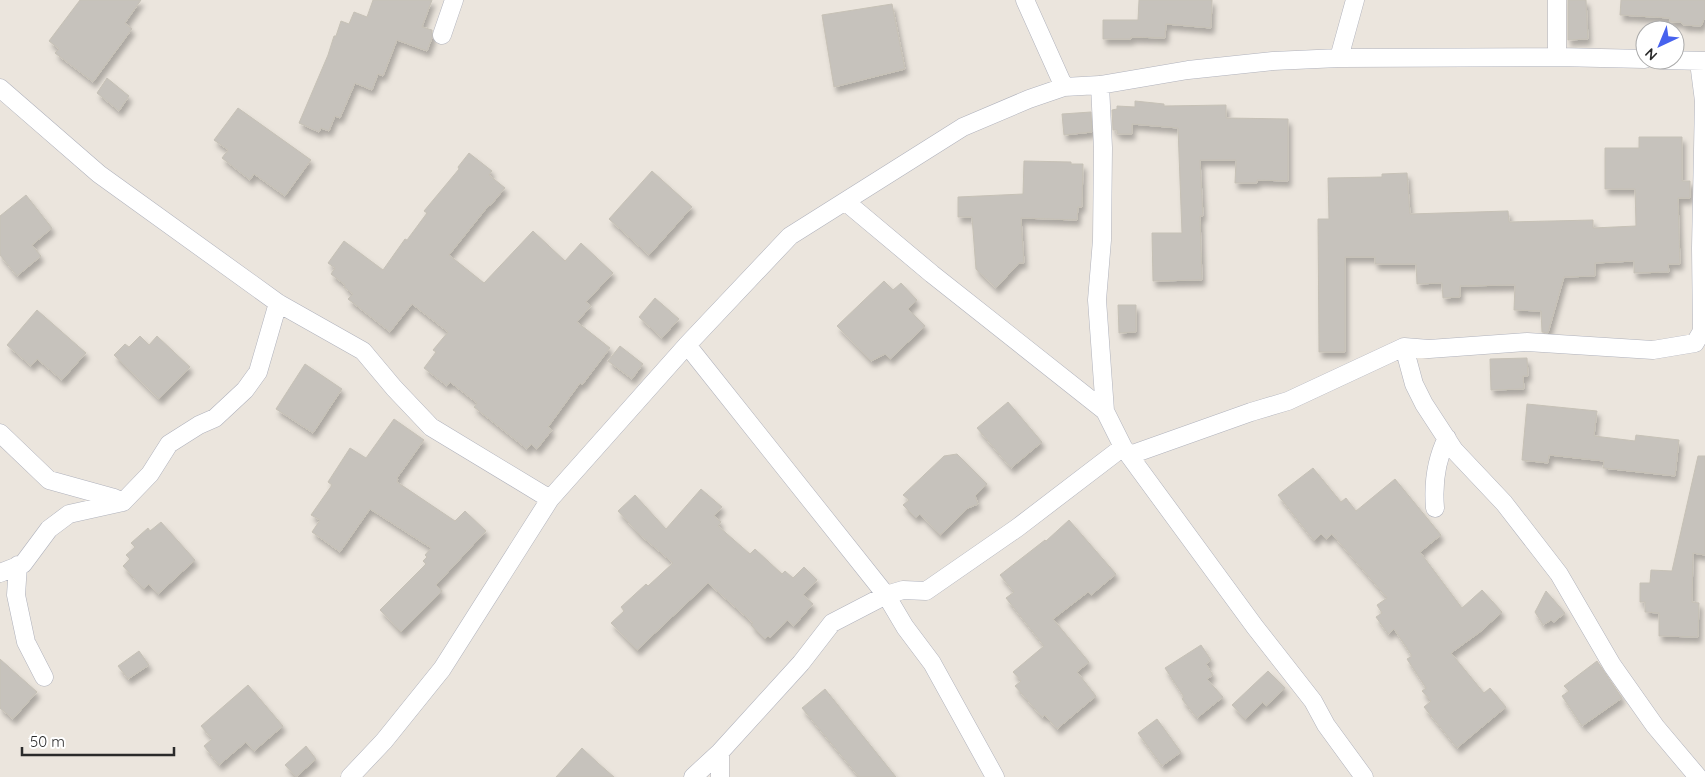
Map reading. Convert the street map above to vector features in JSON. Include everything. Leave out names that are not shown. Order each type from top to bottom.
[{"type":"street","points":[[442,35],[454,0]]},
{"type":"street","points":[[1025,0],[1064,87]]},
{"type":"street","points":[[1339,58],[1355,0]]},
{"type":"street","points":[[1557,0],[1557,57]]},
{"type":"street","points":[[350,777],[384,741],[442,669],[550,499],[687,346],[790,236],[964,127],[1021,102],[1064,87],[1100,86],[1188,70],[1273,61],[1339,58],[1557,57],[1635,59]]},
{"type":"street","points":[[693,777],[720,752],[801,662],[832,623],[886,595],[902,590],[926,591],[1126,451],[1288,401],[1404,347],[1429,349],[1527,342],[1654,350],[1700,344],[1702,331],[1701,248],[1704,101],[1702,61],[1685,61]]},
{"type":"street","points":[[1100,86],[1103,148],[1102,240],[1096,300],[1105,411],[1126,451],[1307,694],[1326,725],[1364,777]]},
{"type":"street","points":[[0,88],[99,174],[278,303],[363,351],[394,388],[431,427],[550,499]]},
{"type":"street","points":[[846,202],[932,274],[1105,411]]},
{"type":"street","points":[[0,573],[23,564],[49,529],[69,514],[123,502],[150,474],[169,444],[199,425],[215,418],[245,390],[258,372],[278,303]]},
{"type":"street","points":[[687,346],[886,595],[905,627],[932,663],[996,777]]},
{"type":"street","points":[[1404,347],[1414,384],[1424,404],[1454,450],[1504,502],[1559,574],[1612,665],[1654,726],[1698,777]]},
{"type":"street","points":[[0,433],[49,480],[123,502]]},
{"type":"street","points":[[1435,508],[1434,488],[1440,451],[1447,438]]},
{"type":"street","points":[[18,566],[16,595],[26,642],[44,677]]},
{"type":"street","points":[[720,752],[720,777]]},
{"type":"building","points":[[80,0],[141,0],[125,23],[132,29],[93,82],[55,53],[59,49],[49,41]]},
{"type":"building","points":[[373,0],[432,0],[422,27],[432,30],[432,38],[427,51],[397,40],[383,76],[378,74],[372,90],[355,83],[340,118],[335,116],[329,131],[321,128],[319,132],[299,123],[341,21],[349,24],[354,12],[367,17]]},
{"type":"building","points":[[1139,0],[1212,0],[1211,28],[1166,24],[1165,38],[1131,37],[1131,39],[1103,39],[1103,20],[1138,20]]},
{"type":"building","points":[[1568,0],[1586,0],[1588,39],[1568,40]]},
{"type":"building","points":[[1621,0],[1705,0],[1705,17],[1701,26],[1685,25],[1685,20],[1620,15]]},
{"type":"building","points":[[892,4],[905,69],[834,87],[822,15]]},
{"type":"building","points":[[107,78],[129,96],[119,111],[97,93]]},
{"type":"building","points":[[1135,101],[1164,104],[1164,106],[1226,105],[1226,118],[1288,119],[1288,181],[1257,180],[1257,183],[1235,183],[1236,160],[1200,160],[1203,216],[1200,216],[1202,280],[1153,281],[1152,233],[1182,233],[1178,128],[1132,124],[1132,134],[1117,134],[1117,130],[1113,130],[1112,110],[1117,109],[1117,106],[1135,107]]},
{"type":"building","points":[[238,108],[311,160],[285,196],[254,174],[250,180],[222,158],[228,150],[214,140]]},
{"type":"building","points":[[1091,112],[1092,132],[1064,135],[1062,114]]},
{"type":"building","points":[[1639,137],[1682,137],[1682,181],[1690,181],[1690,198],[1678,198],[1680,264],[1668,264],[1669,272],[1634,273],[1634,261],[1595,263],[1595,276],[1564,277],[1548,333],[1542,332],[1541,311],[1514,310],[1515,285],[1460,286],[1460,297],[1443,298],[1442,283],[1417,284],[1416,264],[1375,264],[1375,257],[1345,257],[1345,352],[1319,352],[1318,219],[1329,219],[1328,178],[1382,177],[1382,174],[1407,173],[1410,214],[1508,211],[1509,222],[1593,220],[1593,228],[1636,226],[1635,189],[1605,189],[1605,148],[1639,148]]},
{"type":"building","points":[[469,153],[492,171],[489,175],[505,188],[449,255],[484,283],[533,231],[565,261],[581,243],[613,273],[586,302],[591,306],[577,322],[610,348],[582,385],[580,383],[548,427],[552,430],[537,449],[531,444],[527,449],[474,407],[477,403],[450,382],[447,386],[424,368],[436,352],[433,350],[448,332],[412,304],[390,332],[348,299],[353,294],[331,274],[335,268],[328,263],[344,241],[383,270],[405,239],[407,240],[427,213],[424,211],[459,169],[458,167]]},
{"type":"building","points":[[1024,161],[1083,164],[1082,207],[1078,207],[1077,220],[1021,218],[1024,263],[1019,263],[996,288],[976,269],[972,217],[958,217],[958,197],[1023,194]]},
{"type":"building","points":[[652,171],[692,207],[649,255],[609,219]]},
{"type":"building","points":[[26,195],[52,228],[32,245],[41,256],[17,276],[0,255],[0,216]]},
{"type":"building","points":[[884,281],[893,290],[901,283],[917,300],[908,309],[925,326],[890,359],[885,354],[871,361],[837,326]]},
{"type":"building","points":[[655,298],[679,319],[662,338],[639,317]]},
{"type":"building","points":[[1118,305],[1136,305],[1136,332],[1119,333]]},
{"type":"building","points":[[37,310],[86,353],[62,380],[37,359],[31,366],[7,345]]},
{"type":"building","points":[[140,336],[149,345],[157,336],[190,367],[159,399],[114,355],[125,344],[129,347]]},
{"type":"building","points":[[620,346],[643,364],[632,379],[608,361]]},
{"type":"building","points":[[1527,358],[1528,376],[1523,376],[1524,389],[1491,390],[1490,359]]},
{"type":"building","points":[[305,364],[342,389],[313,433],[276,409]]},
{"type":"building","points":[[1008,402],[1042,442],[1011,468],[977,428]]},
{"type":"building","points":[[1527,404],[1597,411],[1594,436],[1635,441],[1636,435],[1679,440],[1675,476],[1603,468],[1604,461],[1549,455],[1548,463],[1522,460]]},
{"type":"building","points":[[394,419],[424,440],[397,478],[397,482],[455,521],[465,511],[486,531],[436,585],[442,591],[401,632],[380,610],[426,564],[423,561],[431,548],[370,509],[340,552],[312,532],[320,520],[311,515],[332,485],[328,482],[350,448],[366,458]]},
{"type":"building","points":[[957,454],[987,484],[975,496],[978,504],[968,508],[940,535],[920,514],[916,518],[903,505],[909,500],[903,495],[944,456]]},
{"type":"building","points":[[1698,456],[1705,456],[1705,555],[1693,553],[1692,602],[1699,603],[1698,637],[1659,636],[1659,613],[1645,612],[1645,602],[1640,602],[1640,583],[1650,583],[1651,570],[1672,571]]},
{"type":"building","points":[[1313,468],[1341,502],[1346,498],[1356,511],[1395,479],[1441,535],[1420,552],[1462,608],[1482,590],[1502,612],[1480,632],[1451,653],[1484,693],[1490,688],[1506,707],[1457,748],[1424,707],[1431,701],[1422,691],[1426,688],[1407,659],[1412,656],[1394,629],[1388,634],[1376,617],[1382,613],[1377,605],[1387,598],[1332,534],[1326,539],[1321,534],[1314,541],[1278,495]]},
{"type":"building","points":[[701,489],[722,507],[714,516],[721,522],[718,526],[750,554],[755,549],[782,574],[785,571],[793,578],[804,567],[817,580],[803,595],[813,604],[794,626],[787,620],[770,638],[768,636],[765,639],[751,625],[753,623],[708,583],[637,650],[611,623],[624,611],[621,607],[673,563],[639,534],[618,511],[635,495],[666,529]]},
{"type":"building","points":[[1069,520],[1116,574],[1091,595],[1088,592],[1053,619],[1089,662],[1077,672],[1096,696],[1057,729],[1045,715],[1042,717],[1015,686],[1021,681],[1013,672],[1044,646],[1006,598],[1014,592],[1000,575],[1046,541]]},
{"type":"building","points":[[161,522],[195,560],[158,594],[149,584],[144,589],[123,566],[130,559],[126,555],[135,547],[131,543],[148,528],[150,531]]},
{"type":"building","points":[[1546,591],[1565,613],[1554,622],[1551,620],[1543,625],[1535,612]]},
{"type":"building","points":[[1201,645],[1211,660],[1206,664],[1213,675],[1207,679],[1223,697],[1197,718],[1182,699],[1184,697],[1165,668]]},
{"type":"building","points":[[139,651],[149,665],[128,679],[118,666]]},
{"type":"building","points":[[0,659],[37,692],[13,719],[0,708]]},
{"type":"building","points":[[1597,661],[1622,698],[1582,726],[1562,696],[1569,691],[1564,686]]},
{"type":"building","points":[[1268,671],[1285,688],[1266,706],[1263,702],[1245,719],[1232,705]]},
{"type":"building","points":[[248,685],[283,726],[254,751],[246,742],[219,765],[204,746],[212,739],[201,726]]},
{"type":"building","points":[[825,689],[896,777],[859,777],[802,708]]},
{"type":"building","points":[[1157,719],[1181,752],[1162,766],[1138,733]]},
{"type":"building","points":[[306,746],[316,759],[296,777],[285,765]]},
{"type":"building","points":[[582,748],[598,763],[614,777],[556,777]]}]
